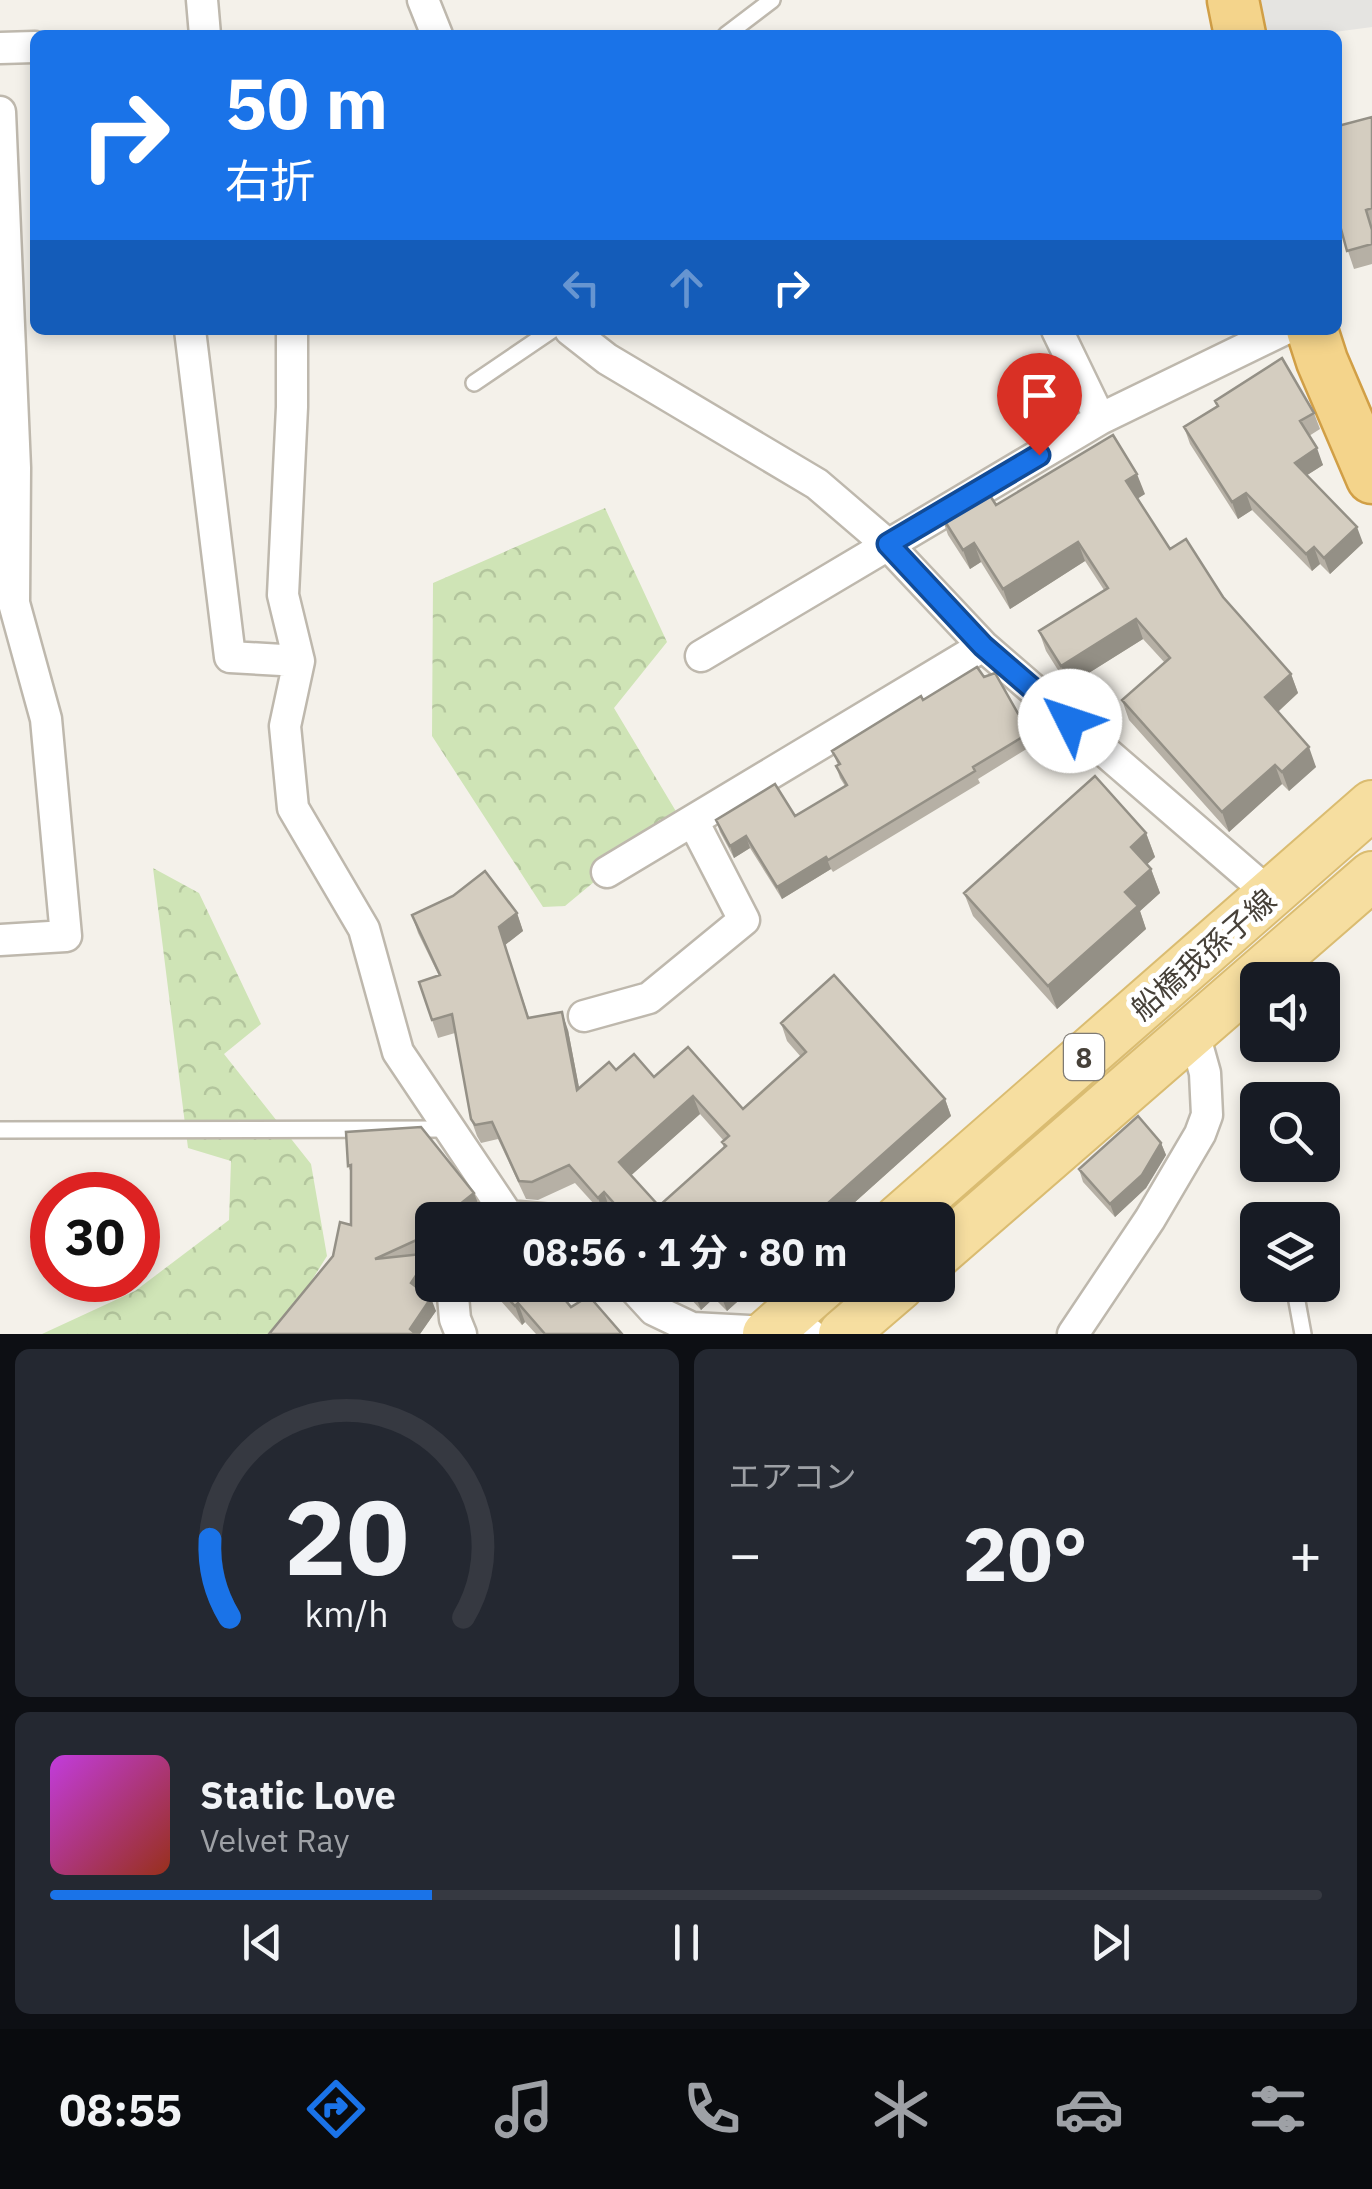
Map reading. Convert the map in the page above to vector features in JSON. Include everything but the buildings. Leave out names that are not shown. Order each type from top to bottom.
[{"type":"highway","points":[[1233,0],[1239,30]]},
{"type":"highway","points":[[1314,335],[1372,478]]},
{"type":"main road","name":"船橋我孫子線","points":[[919,1202],[1372,805]]},
{"type":"main road","name":"船橋我孫子線","points":[[955,1238],[1372,876]]},
{"type":"main road","points":[[782,1333],[808,1302]]},
{"type":"main road","points":[[844,1334],[881,1302]]},
{"type":"street","points":[[202,0],[205,30]]},
{"type":"street","points":[[423,0],[436,30]]},
{"type":"street","points":[[0,48],[30,47]]},
{"type":"street","points":[[0,112],[15,468],[14,604],[46,718],[66,936],[0,940]]},
{"type":"street","points":[[191,335],[230,657],[299,661]]},
{"type":"street","points":[[292,335],[283,595],[299,661],[285,726],[293,808],[364,929],[398,1052],[496,1202]]},
{"type":"street","points":[[577,335],[608,358],[816,484],[888,544],[983,646],[1271,895]]},
{"type":"street","points":[[1058,335],[1100,419]]},
{"type":"street","points":[[701,656],[1100,419],[1273,335]]},
{"type":"street","points":[[607,872],[983,646]]},
{"type":"street","points":[[584,1016],[649,998],[744,920],[693,821]]},
{"type":"street","points":[[1073,1334],[1200,1134],[1207,1115],[1205,1073],[1193,1030]]},
{"type":"street","points":[[454,1302],[462,1334]]},
{"type":"street","points":[[647,1302],[654,1310],[692,1328],[782,1333]]},
{"type":"lane","points":[[733,30],[772,0]]},
{"type":"lane","points":[[474,383],[545,335]]},
{"type":"lane","points":[[0,1130],[450,1129]]},
{"type":"lane","points":[[1297,1302],[1303,1334]]},
{"type":"green space","points":[[605,508],[667,642],[614,708],[677,813],[565,906],[543,907],[432,736],[433,583]]},
{"type":"green space","points":[[153,868],[199,893],[261,1024],[224,1054],[311,1164],[327,1256],[278,1334],[42,1334],[111,1302],[160,1302],[160,1272],[229,1220],[231,1161],[188,1148]]},
{"type":"shaded area","points":[[1257,0],[1372,0],[1372,27],[1342,31],[1263,30]]},
{"type":"route","points":[[1039,455],[888,544],[983,646],[1070,721]]}]
